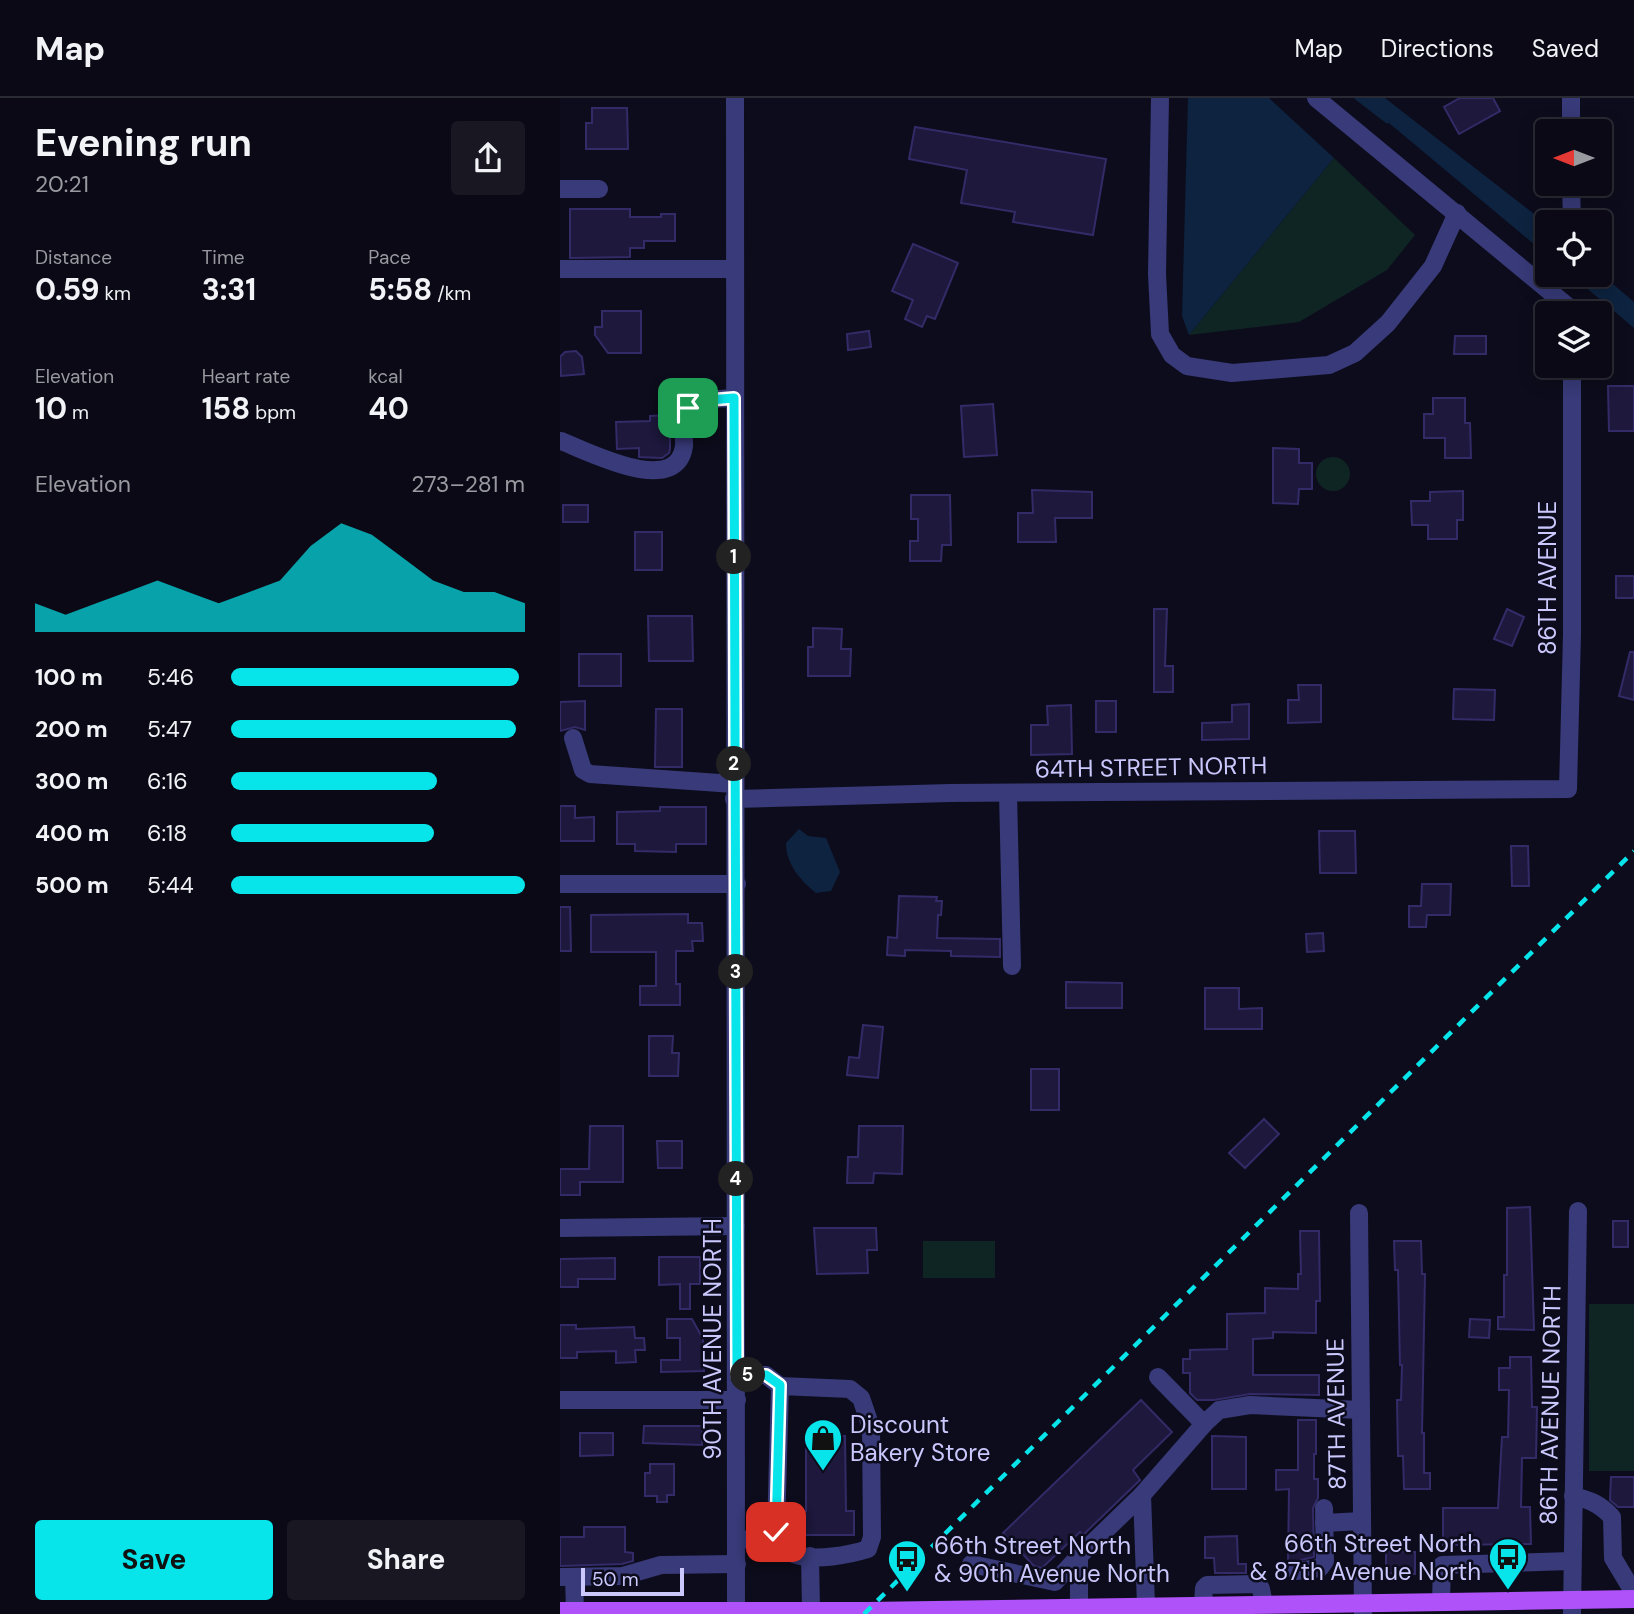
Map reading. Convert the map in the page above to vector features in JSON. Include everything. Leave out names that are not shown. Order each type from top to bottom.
[{"type":"main road","points":[[567,1611],[919,1611],[1079,1606],[1154,1608],[1203,1604],[1363,1608],[1441,1602],[1571,1607],[1634,1600]]},
{"type":"street","name":"90TH AVENUE NORTH","points":[[735,98],[736,1612]]},
{"type":"street","points":[[1160,98],[1157,274],[1160,334],[1172,355],[1187,366],[1232,373],[1246,372],[1329,365],[1355,353],[1388,323],[1433,265],[1457,213]]},
{"type":"street","points":[[1317,98],[1560,301]]},
{"type":"street","points":[[1571,98],[1571,119]]},
{"type":"street","points":[[560,189],[599,188]]},
{"type":"street","points":[[560,269],[734,269]]},
{"type":"street","name":"86TH AVENUE","points":[[1568,789],[1572,634],[1572,378]]},
{"type":"street","points":[[561,441],[636,469],[664,471],[677,463],[682,455],[684,414],[688,408],[709,400],[734,398]]},
{"type":"street","name":"64TH STREET NORTH","points":[[573,738],[583,770],[590,774],[734,791],[1008,793],[1568,789]]},
{"type":"street","points":[[1008,793],[1013,966]]},
{"type":"street","points":[[560,884],[737,884]]},
{"type":"street","name":"86TH AVENUE NORTH","points":[[1571,1607],[1578,1211]]},
{"type":"street","name":"87TH AVENUE","points":[[1359,1213],[1363,1608]]},
{"type":"street","points":[[560,1228],[736,1226]]},
{"type":"street","points":[[737,1375],[766,1375],[780,1385],[850,1389],[861,1398],[870,1427],[872,1538],[868,1549],[851,1554],[797,1555],[784,1549],[774,1538]]},
{"type":"street","points":[[1158,1377],[1204,1424]]},
{"type":"street","points":[[774,1538],[780,1385]]},
{"type":"street","points":[[560,1400],[737,1400]]},
{"type":"street","points":[[971,1564],[1055,1582],[1142,1495],[1219,1410],[1250,1405],[1361,1410]]},
{"type":"street","points":[[1142,1495],[1154,1608]]},
{"type":"street","points":[[1573,1496],[1602,1506],[1612,1517],[1613,1558],[1634,1593]]},
{"type":"street","points":[[1296,1571],[1320,1568],[1325,1561],[1324,1516],[1362,1521]]},
{"type":"street","points":[[737,1540],[774,1538]]},
{"type":"street","points":[[810,1556],[811,1610]]},
{"type":"street","points":[[1079,1556],[1079,1606]]},
{"type":"street","points":[[1441,1602],[1442,1565],[1571,1561]]},
{"type":"street","points":[[567,1611],[567,1577],[623,1576],[660,1565],[737,1564]]},
{"type":"green space","points":[[1334,158],[1415,235],[1387,270],[1299,322],[1189,335]]},
{"type":"green space","points":[[1333,457],[1345,462],[1350,474],[1345,486],[1333,491],[1321,486],[1316,474],[1321,462]]},
{"type":"green space","points":[[923,1241],[995,1241],[995,1278],[923,1278]]},
{"type":"green space","points":[[1589,1304],[1634,1304],[1634,1471],[1589,1471]]},
{"type":"water","points":[[1188,98],[1269,98],[1334,158],[1189,335],[1182,316]]},
{"type":"water","points":[[1359,98],[1385,98],[1535,215],[1535,245]]},
{"type":"water","points":[[1612,283],[1634,302],[1634,328],[1612,309],[1612,301],[1602,301],[1585,287],[1612,287]]},
{"type":"water","points":[[799,829],[808,836],[826,838],[840,872],[831,891],[816,893],[791,865],[786,843]]},
{"type":"building","points":[[1460,98],[1493,98],[1500,111],[1459,134],[1444,107]]},
{"type":"building","points":[[592,108],[627,108],[628,149],[586,149],[586,123],[592,123]]},
{"type":"building","points":[[915,127],[1106,159],[1093,235],[1013,222],[1015,212],[961,203],[967,170],[909,159]]},
{"type":"building","points":[[570,209],[630,209],[630,217],[675,214],[675,241],[644,241],[644,248],[630,248],[630,257],[570,258]]},
{"type":"building","points":[[913,244],[958,263],[935,319],[927,316],[922,327],[905,319],[913,300],[892,291]]},
{"type":"building","points":[[602,311],[641,311],[641,353],[608,353],[595,335],[595,327],[602,327]]},
{"type":"building","points":[[869,331],[871,347],[848,350],[847,334]]},
{"type":"building","points":[[1455,336],[1486,336],[1486,354],[1454,354]]},
{"type":"building","points":[[576,351],[582,357],[584,374],[561,376],[560,357],[565,352]]},
{"type":"building","points":[[1608,386],[1634,386],[1634,431],[1609,431]]},
{"type":"building","points":[[1433,398],[1465,398],[1465,423],[1470,423],[1471,458],[1445,458],[1445,438],[1424,438],[1424,414],[1433,414]]},
{"type":"building","points":[[993,404],[997,455],[964,457],[961,406]]},
{"type":"building","points":[[670,415],[670,449],[662,458],[639,457],[639,448],[617,449],[616,422],[650,421],[650,416]]},
{"type":"building","points":[[1273,448],[1299,449],[1299,463],[1312,463],[1312,489],[1299,489],[1298,504],[1273,503]]},
{"type":"building","points":[[1032,490],[1092,492],[1092,518],[1055,518],[1056,542],[1018,542],[1018,513],[1033,513]]},
{"type":"building","points":[[1463,491],[1463,520],[1457,520],[1457,539],[1428,539],[1428,525],[1412,525],[1411,501],[1430,501],[1430,492]]},
{"type":"building","points":[[911,495],[950,495],[951,545],[942,545],[941,561],[910,561],[910,541],[918,541],[918,519],[911,519]]},
{"type":"building","points":[[563,505],[588,505],[588,522],[563,522]]},
{"type":"building","points":[[635,532],[662,532],[662,570],[635,570]]},
{"type":"building","points":[[1616,576],[1634,576],[1634,598],[1616,598]]},
{"type":"building","points":[[1154,609],[1167,609],[1165,666],[1173,666],[1173,692],[1154,692]]},
{"type":"building","points":[[1507,609],[1524,617],[1512,646],[1494,639]]},
{"type":"building","points":[[648,616],[692,616],[693,661],[649,661]]},
{"type":"building","points":[[813,628],[842,629],[841,649],[851,649],[850,676],[808,676],[808,647],[813,647]]},
{"type":"building","points":[[1630,652],[1634,652],[1634,700],[1619,696]]},
{"type":"building","points":[[579,654],[621,654],[621,686],[579,686]]},
{"type":"building","points":[[1298,685],[1321,685],[1321,722],[1288,723],[1288,700],[1299,700]]},
{"type":"building","points":[[1454,689],[1495,690],[1494,720],[1453,719]]},
{"type":"building","points":[[585,701],[585,730],[575,727],[560,731],[560,702]]},
{"type":"building","points":[[1096,701],[1116,701],[1116,732],[1096,732]]},
{"type":"building","points":[[1249,704],[1249,739],[1202,740],[1202,723],[1232,722],[1232,705]]},
{"type":"building","points":[[1071,705],[1072,754],[1031,755],[1031,725],[1048,725],[1047,706]]},
{"type":"building","points":[[656,709],[682,709],[682,767],[655,767]]},
{"type":"building","points":[[560,806],[575,806],[575,818],[594,817],[594,841],[560,841]]},
{"type":"building","points":[[660,807],[706,807],[706,844],[676,844],[676,852],[635,851],[635,844],[617,844],[617,812],[660,811]]},
{"type":"building","points":[[1319,831],[1355,831],[1356,873],[1320,873]]},
{"type":"building","points":[[1511,846],[1528,846],[1529,886],[1512,886]]},
{"type":"building","points":[[1422,884],[1451,884],[1450,915],[1427,915],[1426,927],[1409,927],[1409,906],[1421,906]]},
{"type":"building","points":[[899,896],[937,897],[936,901],[942,901],[937,938],[1000,939],[1000,957],[951,956],[951,951],[905,950],[905,956],[887,955],[888,937],[897,938]]},
{"type":"building","points":[[560,907],[570,907],[571,951],[560,951]]},
{"type":"building","points":[[688,914],[688,923],[702,923],[703,941],[692,941],[693,951],[676,951],[676,984],[680,984],[680,1005],[640,1005],[640,986],[656,986],[656,952],[591,952],[591,915]]},
{"type":"building","points":[[1323,933],[1324,951],[1307,952],[1306,934]]},
{"type":"building","points":[[1066,982],[1122,983],[1122,1008],[1066,1008]]},
{"type":"building","points":[[1205,988],[1239,988],[1239,1009],[1262,1008],[1262,1029],[1205,1029]]},
{"type":"building","points":[[863,1025],[883,1027],[878,1078],[847,1075],[849,1057],[859,1058]]},
{"type":"building","points":[[649,1036],[673,1036],[672,1053],[679,1053],[678,1076],[649,1076]]},
{"type":"building","points":[[1031,1069],[1059,1069],[1059,1110],[1031,1110]]},
{"type":"building","points":[[1264,1119],[1279,1134],[1245,1168],[1229,1153]]},
{"type":"building","points":[[590,1126],[623,1126],[623,1182],[580,1182],[580,1195],[560,1195],[560,1169],[589,1169]]},
{"type":"building","points":[[859,1126],[903,1126],[902,1174],[874,1173],[873,1183],[847,1183],[848,1157],[858,1157]]},
{"type":"building","points":[[657,1141],[682,1141],[682,1168],[658,1168]]},
{"type":"building","points":[[1530,1207],[1534,1330],[1498,1329],[1498,1317],[1504,1317],[1507,1208]]},
{"type":"building","points":[[1613,1221],[1628,1221],[1628,1247],[1613,1247]]},
{"type":"building","points":[[814,1228],[876,1228],[877,1250],[867,1250],[868,1273],[817,1274]]},
{"type":"building","points":[[1300,1231],[1319,1231],[1320,1301],[1316,1301],[1316,1333],[1273,1332],[1273,1338],[1253,1339],[1253,1375],[1319,1375],[1319,1395],[1250,1394],[1197,1400],[1190,1393],[1190,1373],[1183,1373],[1183,1359],[1190,1359],[1190,1350],[1227,1349],[1227,1314],[1265,1313],[1265,1288],[1298,1289],[1298,1274],[1301,1274]]},
{"type":"building","points":[[1394,1241],[1421,1241],[1422,1274],[1425,1274],[1422,1433],[1424,1473],[1430,1473],[1430,1489],[1404,1489],[1403,1456],[1398,1456],[1397,1400],[1401,1400],[1402,1365],[1398,1270],[1395,1270]]},
{"type":"building","points":[[659,1257],[700,1257],[700,1284],[690,1284],[690,1309],[680,1309],[680,1284],[659,1285]]},
{"type":"building","points":[[615,1258],[615,1279],[578,1279],[578,1287],[560,1287],[560,1259]]},
{"type":"building","points":[[667,1319],[692,1319],[703,1339],[704,1371],[661,1372],[661,1360],[680,1360],[680,1338],[667,1338]]},
{"type":"building","points":[[1470,1319],[1490,1320],[1489,1338],[1469,1337]]},
{"type":"building","points":[[560,1325],[576,1325],[576,1329],[634,1327],[635,1338],[644,1338],[645,1350],[635,1350],[636,1362],[616,1363],[616,1351],[577,1352],[577,1358],[560,1358]]},
{"type":"building","points":[[1510,1357],[1531,1357],[1532,1407],[1537,1407],[1536,1458],[1522,1458],[1521,1507],[1530,1507],[1531,1544],[1443,1545],[1443,1508],[1498,1508],[1502,1437],[1508,1437],[1509,1390],[1499,1390],[1499,1368],[1510,1368]]},
{"type":"building","points":[[1141,1400],[1172,1432],[1133,1470],[1140,1480],[1083,1535],[1080,1532],[1042,1568],[1034,1566],[1003,1533]]},
{"type":"building","points":[[1298,1420],[1316,1420],[1314,1479],[1318,1479],[1318,1498],[1313,1508],[1314,1557],[1288,1563],[1289,1489],[1276,1490],[1276,1470],[1298,1470]]},
{"type":"building","points":[[644,1426],[702,1426],[702,1445],[643,1443]]},
{"type":"building","points":[[580,1433],[613,1433],[613,1455],[580,1456]]},
{"type":"building","points":[[806,1436],[845,1436],[846,1511],[854,1511],[854,1535],[798,1535],[798,1511],[806,1511]]},
{"type":"building","points":[[1212,1436],[1246,1437],[1246,1489],[1212,1489]]},
{"type":"building","points":[[650,1464],[674,1464],[674,1495],[667,1495],[667,1502],[657,1502],[657,1496],[645,1496],[645,1473],[650,1473]]},
{"type":"building","points":[[1611,1477],[1634,1477],[1634,1507],[1618,1507],[1610,1500]]},
{"type":"building","points":[[584,1527],[625,1527],[625,1552],[633,1553],[633,1561],[622,1564],[560,1566],[560,1537],[584,1537]]},
{"type":"building","points":[[1237,1536],[1238,1564],[1246,1564],[1246,1573],[1215,1573],[1214,1558],[1205,1558],[1205,1537]]},
{"type":"building","points":[[1386,1551],[1415,1552],[1415,1574],[1386,1573]]},
{"type":"waterway","points":[[1357,98],[1387,121]]},
{"type":"railway","points":[[864,1614],[1634,851]]},
{"type":"place","name":"Discount Bakery Store","points":[[823,1472]]},
{"type":"place","name":"66th Street North & 87th Avenue North","points":[[1508,1591]]},
{"type":"place","name":"66th Street North & 90th Avenue North","points":[[907,1593]]},
{"type":"route","points":[[688,408],[709,400],[734,398],[737,1375],[766,1375],[780,1385],[776,1532]]}]
